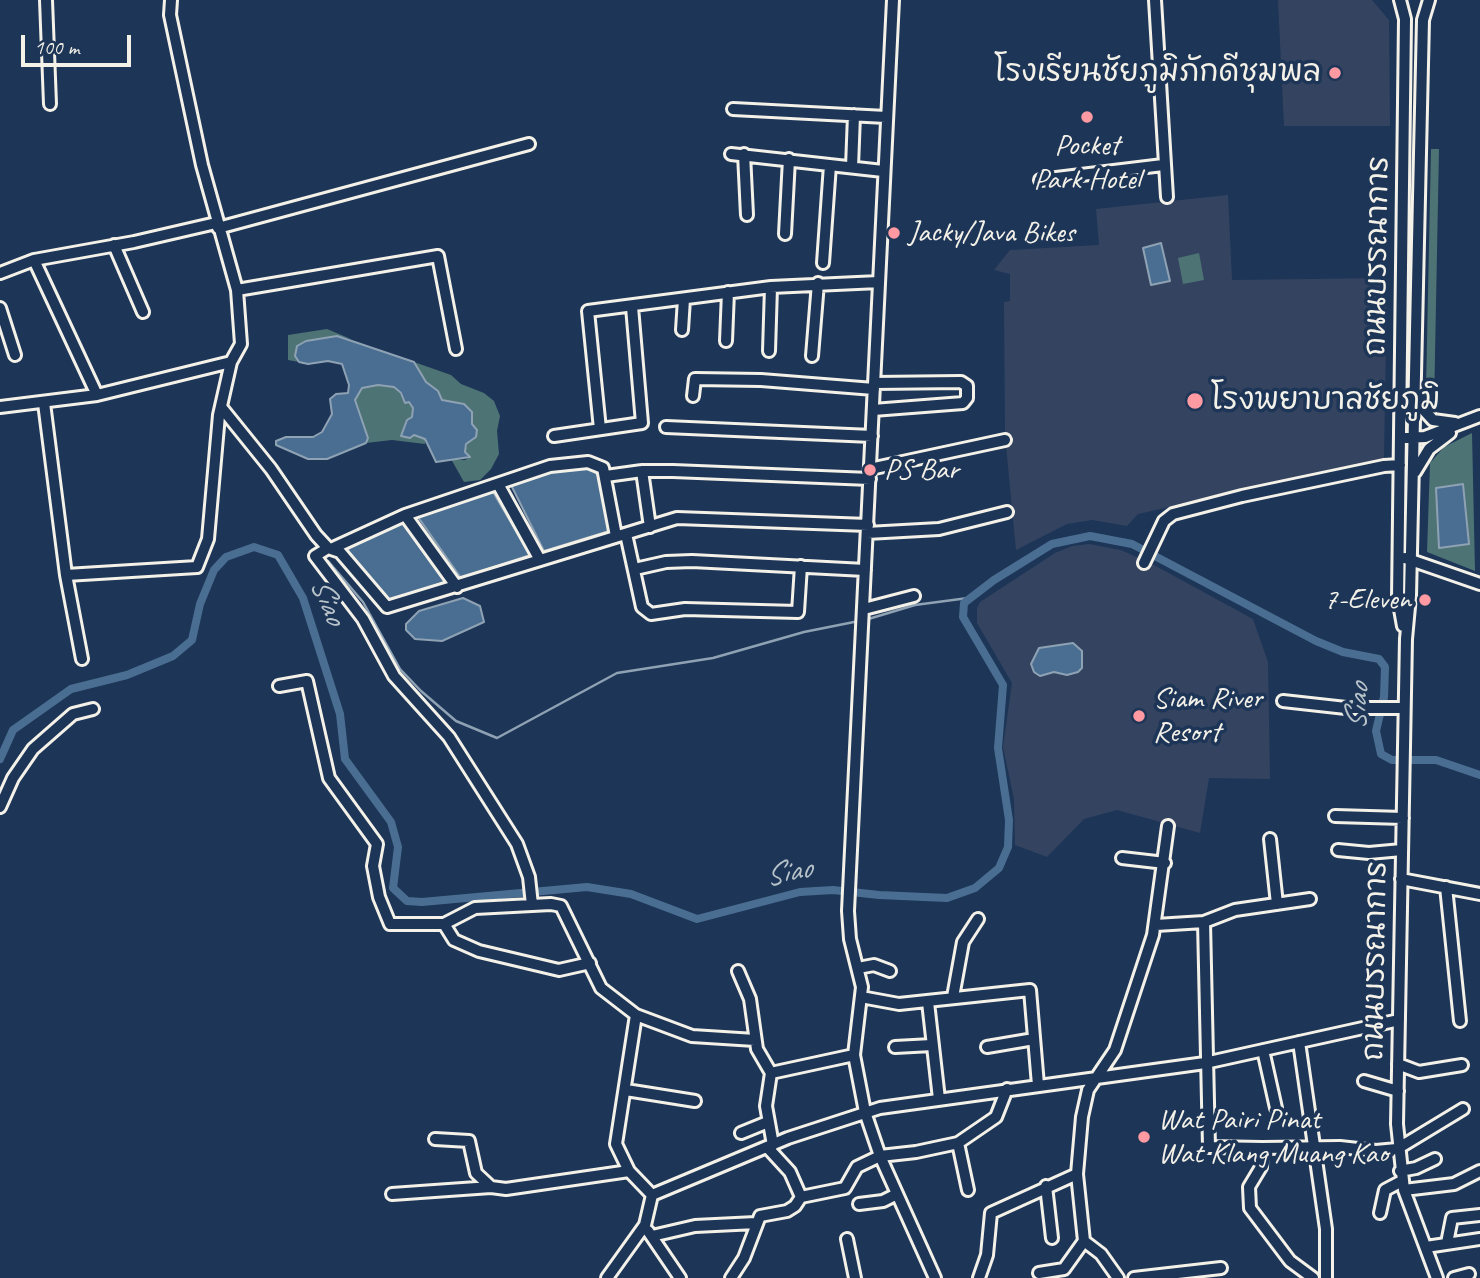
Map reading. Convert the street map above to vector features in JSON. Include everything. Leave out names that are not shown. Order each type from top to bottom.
[{"type":"street","points":[[46,0],[50,104]]},
{"type":"street","points":[[66,575],[197,567],[208,539],[221,407],[231,362],[241,344],[237,290],[217,226],[170,15],[171,0]]},
{"type":"street","points":[[893,0],[848,911],[850,939],[858,968],[861,997],[854,1055],[865,1112],[880,1156],[935,1278]]},
{"type":"street","points":[[1155,0],[1167,197]]},
{"type":"street","name":"ถนนบรรณาการ","points":[[1401,0],[1405,19],[1399,465],[1405,558],[1405,639],[1398,708],[1404,747],[1397,1149],[1402,1181],[1437,1278]]},
{"type":"street","name":"ถนนบรรณาการ","points":[[1405,558],[1412,481],[1423,20],[1429,0]]},
{"type":"street","points":[[1404,97],[1421,97]]},
{"type":"street","points":[[733,109],[886,117]]},
{"type":"street","points":[[852,167],[854,115]]},
{"type":"street","points":[[0,273],[34,260],[217,226],[529,144]]},
{"type":"street","points":[[731,153],[883,172]]},
{"type":"street","points":[[744,153],[747,215]]},
{"type":"street","points":[[785,234],[789,159]]},
{"type":"street","points":[[823,262],[830,165]]},
{"type":"street","points":[[1040,180],[1163,165]]},
{"type":"street","points":[[1403,211],[1419,211]]},
{"type":"street","points":[[114,245],[143,312]]},
{"type":"street","points":[[237,290],[438,256],[456,349]]},
{"type":"street","points":[[34,260],[97,395]]},
{"type":"street","points":[[600,429],[588,311],[771,287],[879,282]]},
{"type":"street","points":[[812,356],[818,283]]},
{"type":"street","points":[[769,351],[771,287]]},
{"type":"street","points":[[726,341],[728,292]]},
{"type":"street","points":[[682,330],[684,299]]},
{"type":"street","points":[[554,436],[642,423],[632,307]]},
{"type":"street","points":[[0,308],[15,355]]},
{"type":"street","points":[[1401,352],[1415,352]]},
{"type":"street","points":[[0,407],[97,395],[231,362]]},
{"type":"street","points":[[1415,378],[1422,408],[1433,420],[1448,424],[1467,422]]},
{"type":"street","points":[[693,396],[695,379],[874,386],[961,382],[967,386],[967,398],[963,403],[873,410]]},
{"type":"street","points":[[44,403],[66,575],[82,659]]},
{"type":"street","points":[[221,407],[326,550],[351,564],[387,607],[677,518],[728,517],[867,529],[940,528],[1007,512]]},
{"type":"street","points":[[1400,438],[1425,437],[1480,416]]},
{"type":"street","points":[[1412,481],[1429,449],[1467,422]]},
{"type":"street","points":[[666,427],[872,436]]},
{"type":"street","points":[[606,476],[642,471],[870,474],[1005,440]]},
{"type":"street","points":[[531,904],[529,877],[517,844],[449,737],[394,676],[363,618],[315,556],[405,515],[550,466],[588,462],[599,464],[606,476],[621,535],[635,569],[642,607],[648,614],[685,609],[793,613],[800,609],[802,566]]},
{"type":"street","points":[[1144,563],[1164,521],[1173,514],[1254,493],[1399,465]]},
{"type":"street","points":[[642,471],[650,527]]},
{"type":"street","points":[[498,484],[540,560]]},
{"type":"street","points":[[405,515],[457,587]]},
{"type":"street","points":[[1405,558],[1480,584]]},
{"type":"street","points":[[635,569],[679,562],[865,570]]},
{"type":"street","points":[[864,612],[914,596]]},
{"type":"street","points":[[279,686],[307,681],[329,778],[377,844],[373,866],[379,897],[390,924],[444,924],[475,908],[531,904],[561,906],[601,988],[636,1015],[692,1036],[755,1040]]},
{"type":"street","points":[[1283,701],[1346,708],[1398,708]]},
{"type":"street","points":[[0,807],[13,778],[33,749],[73,714],[93,709]]},
{"type":"street","points":[[1335,816],[1403,818]]},
{"type":"street","points":[[1039,1273],[1064,1269],[1084,1241],[1077,1174],[1082,1117],[1094,1078],[1115,1050],[1156,925],[1168,827]]},
{"type":"street","points":[[1270,839],[1277,904]]},
{"type":"street","points":[[1338,850],[1369,853],[1402,850]]},
{"type":"street","points":[[1122,858],[1165,863]]},
{"type":"street","points":[[1402,879],[1480,894]]},
{"type":"street","points":[[1446,887],[1460,1021]]},
{"type":"street","points":[[1156,925],[1204,922],[1235,910],[1310,899]]},
{"type":"street","points":[[953,997],[963,942],[978,919]]},
{"type":"street","points":[[1204,922],[1205,1063],[1209,1147],[1314,1147],[1376,1152],[1397,1149],[1463,1109]]},
{"type":"street","points":[[444,924],[454,940],[479,951],[559,970],[590,963]]},
{"type":"street","points":[[858,968],[874,965],[890,971]]},
{"type":"street","points":[[738,971],[750,999],[757,1049],[771,1073],[766,1106],[770,1147],[790,1172],[801,1197]]},
{"type":"street","points":[[861,997],[900,1004],[1030,990],[1038,1085]]},
{"type":"street","points":[[928,1002],[939,1099]]},
{"type":"street","points":[[636,1015],[626,1090],[615,1136],[619,1155],[629,1171],[652,1195]]},
{"type":"street","points":[[652,1195],[865,1112],[1007,1089],[1205,1063],[1399,1020]]},
{"type":"street","points":[[987,1047],[1034,1039]]},
{"type":"street","points":[[1299,1042],[1326,1229],[1326,1278]]},
{"type":"street","points":[[895,1046],[932,1045]]},
{"type":"street","points":[[1263,1050],[1276,1108]]},
{"type":"street","points":[[771,1073],[854,1055]]},
{"type":"street","points":[[1398,1064],[1419,1072],[1462,1065]]},
{"type":"street","points":[[1364,1081],[1398,1091]]},
{"type":"street","points":[[731,1278],[744,1258],[760,1216],[793,1208],[801,1197],[845,1188],[857,1167],[880,1156],[958,1143],[996,1117],[1007,1089]]},
{"type":"street","points":[[626,1090],[695,1101]]},
{"type":"street","points":[[741,1133],[768,1122]]},
{"type":"street","points":[[435,1139],[469,1141],[475,1173],[491,1187]]},
{"type":"street","points":[[958,1143],[968,1189]]},
{"type":"street","points":[[1262,1148],[1261,1167],[1249,1187],[1250,1208],[1290,1261],[1313,1278]]},
{"type":"street","points":[[1380,1213],[1385,1190],[1402,1181],[1416,1168],[1435,1159]]},
{"type":"street","points":[[393,1194],[527,1187],[629,1171]]},
{"type":"street","points":[[1402,1181],[1454,1184],[1480,1171]]},
{"type":"street","points":[[979,1278],[985,1267],[991,1213],[1077,1174]]},
{"type":"street","points":[[1046,1186],[1052,1238]]},
{"type":"street","points":[[859,1204],[883,1201],[897,1194]]},
{"type":"street","points":[[607,1278],[645,1225],[652,1195]]},
{"type":"street","points":[[1447,1243],[1452,1217],[1480,1215]]},
{"type":"street","points":[[652,1236],[695,1226],[757,1223]]},
{"type":"street","points":[[645,1225],[681,1278]]},
{"type":"street","points":[[847,1239],[855,1278]]},
{"type":"street","points":[[1426,1247],[1480,1239]]},
{"type":"street","points":[[1084,1241],[1101,1254],[1118,1278]]},
{"type":"street","points":[[1134,1278],[1221,1268]]},
{"type":"street","points":[[1454,1278],[1469,1274]]},
{"type":"shaded area","name":"โรงเรียนชัยภูมิภักดีชุมพล","points":[[1278,0],[1372,0],[1389,20],[1390,126],[1284,126]]},
{"type":"shaded area","name":"โรงพยาบาลชัยภูมิ","points":[[1228,195],[1232,280],[1387,278],[1384,459],[1138,514],[1127,526],[1092,520],[1067,524],[1016,550],[1005,435],[1004,302],[1010,301],[1010,274],[994,270],[1010,250],[1099,245],[1096,209]]},
{"type":"shaded area","points":[[1161,243],[1170,281],[1151,285],[1143,248]]},
{"type":"shaded area","points":[[337,336],[414,362],[426,382],[438,391],[442,400],[464,404],[472,412],[472,424],[477,430],[476,437],[466,444],[465,452],[470,457],[436,462],[425,439],[414,435],[410,438],[401,436],[407,420],[412,417],[413,408],[409,402],[405,403],[401,393],[394,387],[378,385],[362,388],[355,400],[368,438],[366,443],[327,459],[308,459],[276,445],[276,441],[286,437],[313,437],[322,432],[332,414],[330,399],[336,394],[348,393],[349,385],[342,364],[328,361],[308,364],[299,362],[295,356],[297,346],[306,341]]},
{"type":"shaded area","points":[[590,468],[600,477],[609,531],[544,551],[511,485],[553,472]]},
{"type":"shaded area","points":[[1463,484],[1469,544],[1439,548],[1436,488]]},
{"type":"shaded area","points":[[493,492],[530,555],[461,578],[418,517]]},
{"type":"shaded area","points":[[402,523],[446,583],[389,601],[348,551],[349,547]]},
{"type":"shaded area","name":"Siam River Resort","points":[[1089,544],[1121,550],[1152,564],[1253,619],[1268,662],[1270,779],[1209,778],[1200,833],[1117,810],[1084,819],[1047,857],[1015,845],[1014,799],[1003,747],[1012,683],[977,623],[977,608],[980,602],[1055,553],[1072,546]]},
{"type":"shaded area","points":[[463,598],[480,606],[484,622],[442,641],[415,639],[406,630],[406,624],[419,611]]},
{"type":"shaded area","points":[[1073,643],[1082,651],[1082,668],[1078,672],[1067,675],[1054,672],[1040,676],[1034,672],[1031,664],[1039,648]]},
{"type":"green space","points":[[1431,149],[1439,149],[1434,407],[1426,389]]},
{"type":"green space","points":[[1199,253],[1204,280],[1183,284],[1178,258]]},
{"type":"green space","points":[[327,329],[351,339],[337,336],[295,356],[299,362],[288,360],[288,335]]},
{"type":"green space","points":[[414,362],[451,375],[461,384],[484,393],[494,401],[500,416],[497,431],[499,454],[491,469],[480,480],[464,482],[451,459],[465,460],[470,457],[465,452],[468,440],[438,391],[426,382]]},
{"type":"green space","points":[[378,385],[393,387],[409,402],[413,408],[414,435],[425,439],[425,444],[392,440],[366,443],[368,437],[355,400],[362,388]]},
{"type":"green space","points":[[1472,433],[1475,571],[1427,552],[1430,463],[1444,447]]},
{"type":"waterway","name":"Siao","points":[[0,759],[13,730],[71,689],[127,675],[173,656],[192,640],[200,604],[214,570],[226,557],[254,547],[278,555],[303,598],[340,714],[345,759],[391,822],[398,847],[393,888],[407,901],[422,902],[587,887],[631,894],[697,919],[800,892],[833,890],[947,898],[975,888],[999,868],[1008,847],[1009,820],[998,748],[1003,685],[963,617],[964,603],[994,580],[1052,544],[1090,536],[1132,544],[1316,641],[1343,652],[1379,659],[1385,667],[1384,697],[1376,731],[1381,754],[1392,760],[1436,760],[1480,775]]},
{"type":"waterway","points":[[328,561],[363,602],[400,669],[421,691],[456,721],[497,738],[617,673],[713,658],[804,632],[859,621]]},
{"type":"waterway","points":[[865,620],[915,605],[968,598]]},
{"type":"place","name":"โรงเรียนชัยภูมิภักดีชุมพล","points":[[1335,73]]},
{"type":"place","name":"Pocket Park Hotel","points":[[1087,117]]},
{"type":"place","name":"Jacky/Java Bikes","points":[[894,233]]},
{"type":"place","name":"โรงพยาบาลชัยภูมิ","points":[[1195,401]]},
{"type":"place","name":"PS Bar","points":[[870,470]]},
{"type":"place","name":"7-Eleven","points":[[1425,600]]},
{"type":"place","name":"Siam River Resort","points":[[1139,716]]},
{"type":"place","name":"Wat Pairi Pinat Wat Klang Muang Kao","points":[[1144,1137]]}]
